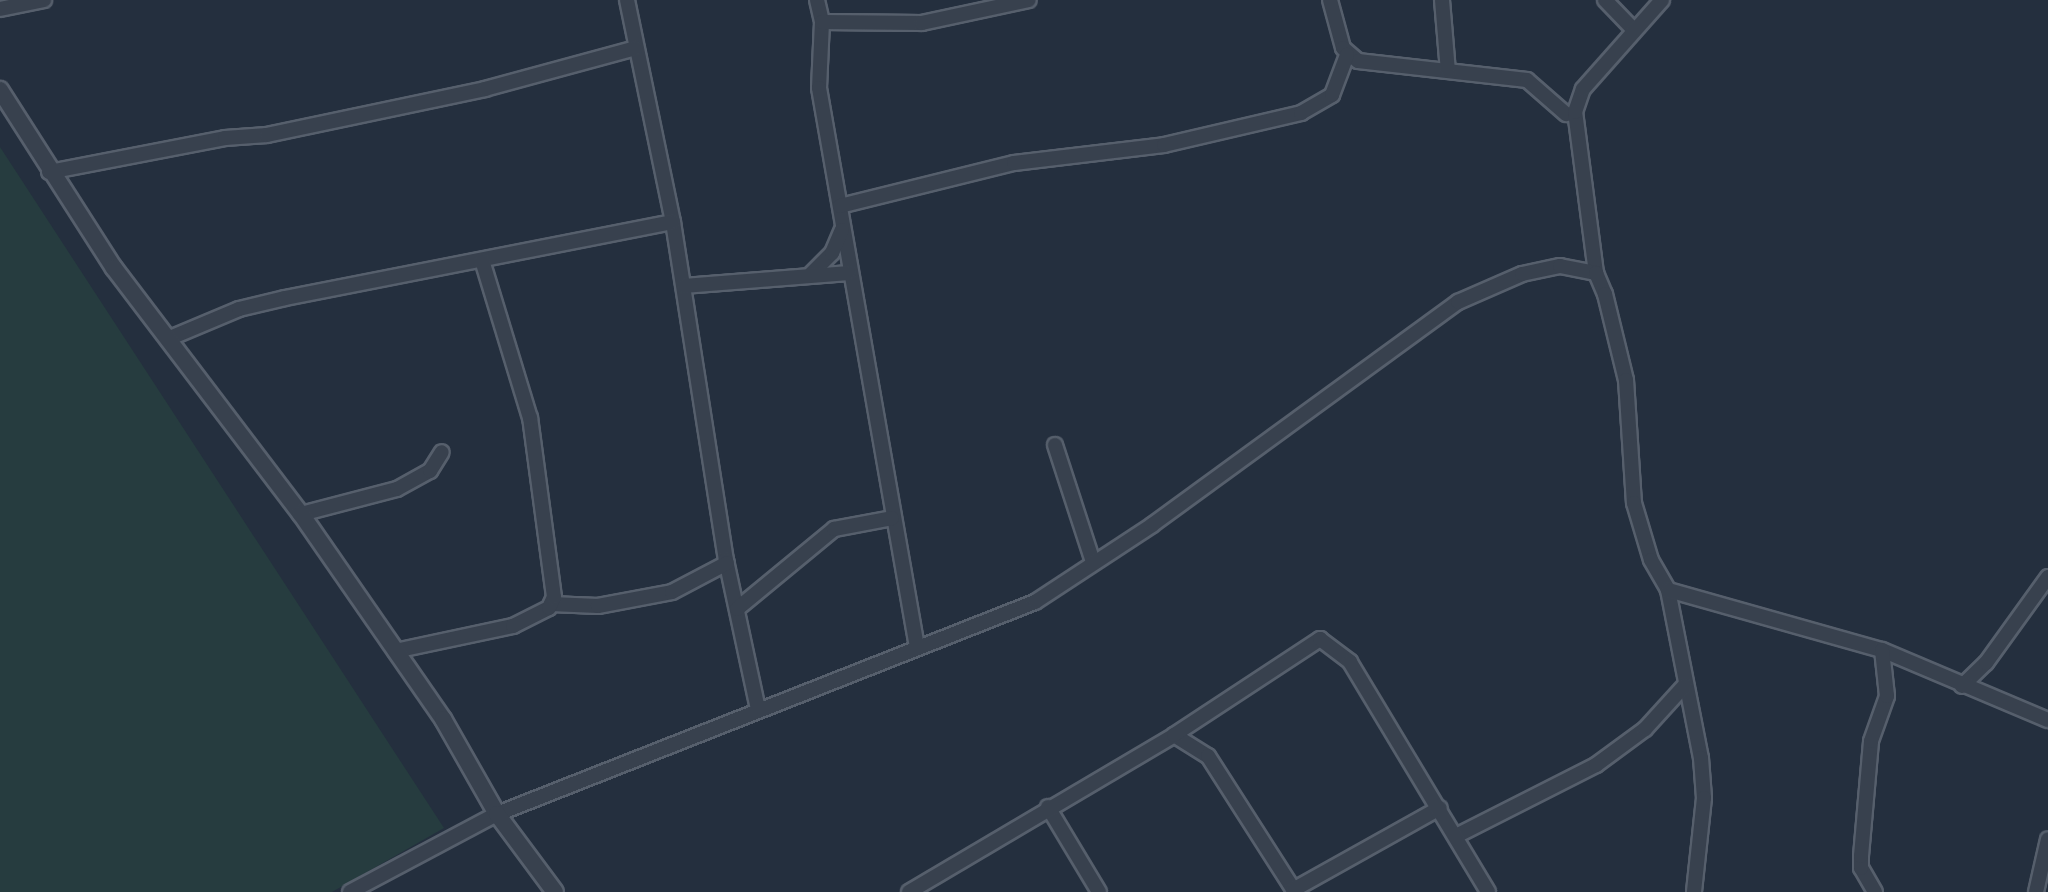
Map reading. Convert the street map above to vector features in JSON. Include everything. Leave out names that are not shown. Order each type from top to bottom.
[{"type":"street","points":[[0,9],[44,0]]},
{"type":"street","points":[[627,0],[673,222],[727,563],[758,710]]},
{"type":"street","points":[[817,0],[822,22],[819,88],[840,206],[848,273],[873,385],[892,518],[917,647]]},
{"type":"street","points":[[822,22],[922,23],[1029,0]]},
{"type":"street","points":[[840,206],[1014,163],[1164,145],[1301,113],[1332,95],[1347,55],[1330,0]]},
{"type":"street","points":[[1442,0],[1448,71]]},
{"type":"street","points":[[1605,0],[1633,29]]},
{"type":"street","points":[[1662,0],[1633,29],[1612,61],[1583,89],[1575,112],[1596,273],[1626,380],[1634,503],[1651,560],[1668,590],[1704,798],[1694,892]]},
{"type":"street","points":[[49,172],[286,131],[485,89],[636,48]]},
{"type":"street","points":[[1347,55],[1363,63],[1527,80],[1566,114]]},
{"type":"street","points":[[0,90],[49,172],[114,268],[170,338],[301,514],[443,718],[497,814],[555,892]]},
{"type":"street","points":[[170,338],[238,309],[673,222]]},
{"type":"street","points":[[812,274],[832,253],[843,229]]},
{"type":"street","points":[[483,260],[530,418],[552,604]]},
{"type":"street","points":[[350,892],[497,814],[1035,602],[1458,302],[1541,270],[1579,266],[1596,273]]},
{"type":"street","points":[[684,286],[812,274],[848,273]]},
{"type":"street","points":[[1055,445],[1093,562]]},
{"type":"street","points":[[301,514],[397,489],[430,471],[442,452]]},
{"type":"street","points":[[737,609],[834,529],[892,518]]},
{"type":"street","points":[[395,651],[513,626],[552,604],[598,606],[672,592],[727,563]]},
{"type":"street","points":[[1962,686],[2000,646],[2048,577]]},
{"type":"street","points":[[1668,590],[1882,650],[1962,686],[2048,720]]},
{"type":"street","points":[[909,892],[1048,807],[1174,735],[1320,639],[1350,662],[1440,808],[1488,892]]},
{"type":"street","points":[[1875,892],[1861,868],[1861,856],[1870,741],[1887,696],[1882,650]]},
{"type":"street","points":[[1456,836],[1596,765],[1645,729],[1685,685]]},
{"type":"street","points":[[1174,735],[1208,756],[1294,891],[1440,808]]},
{"type":"street","points":[[1048,807],[1099,892]]},
{"type":"street","points":[[2036,892],[2048,838]]},
{"type":"green space","points":[[0,147],[444,828],[332,892],[0,892]]}]
